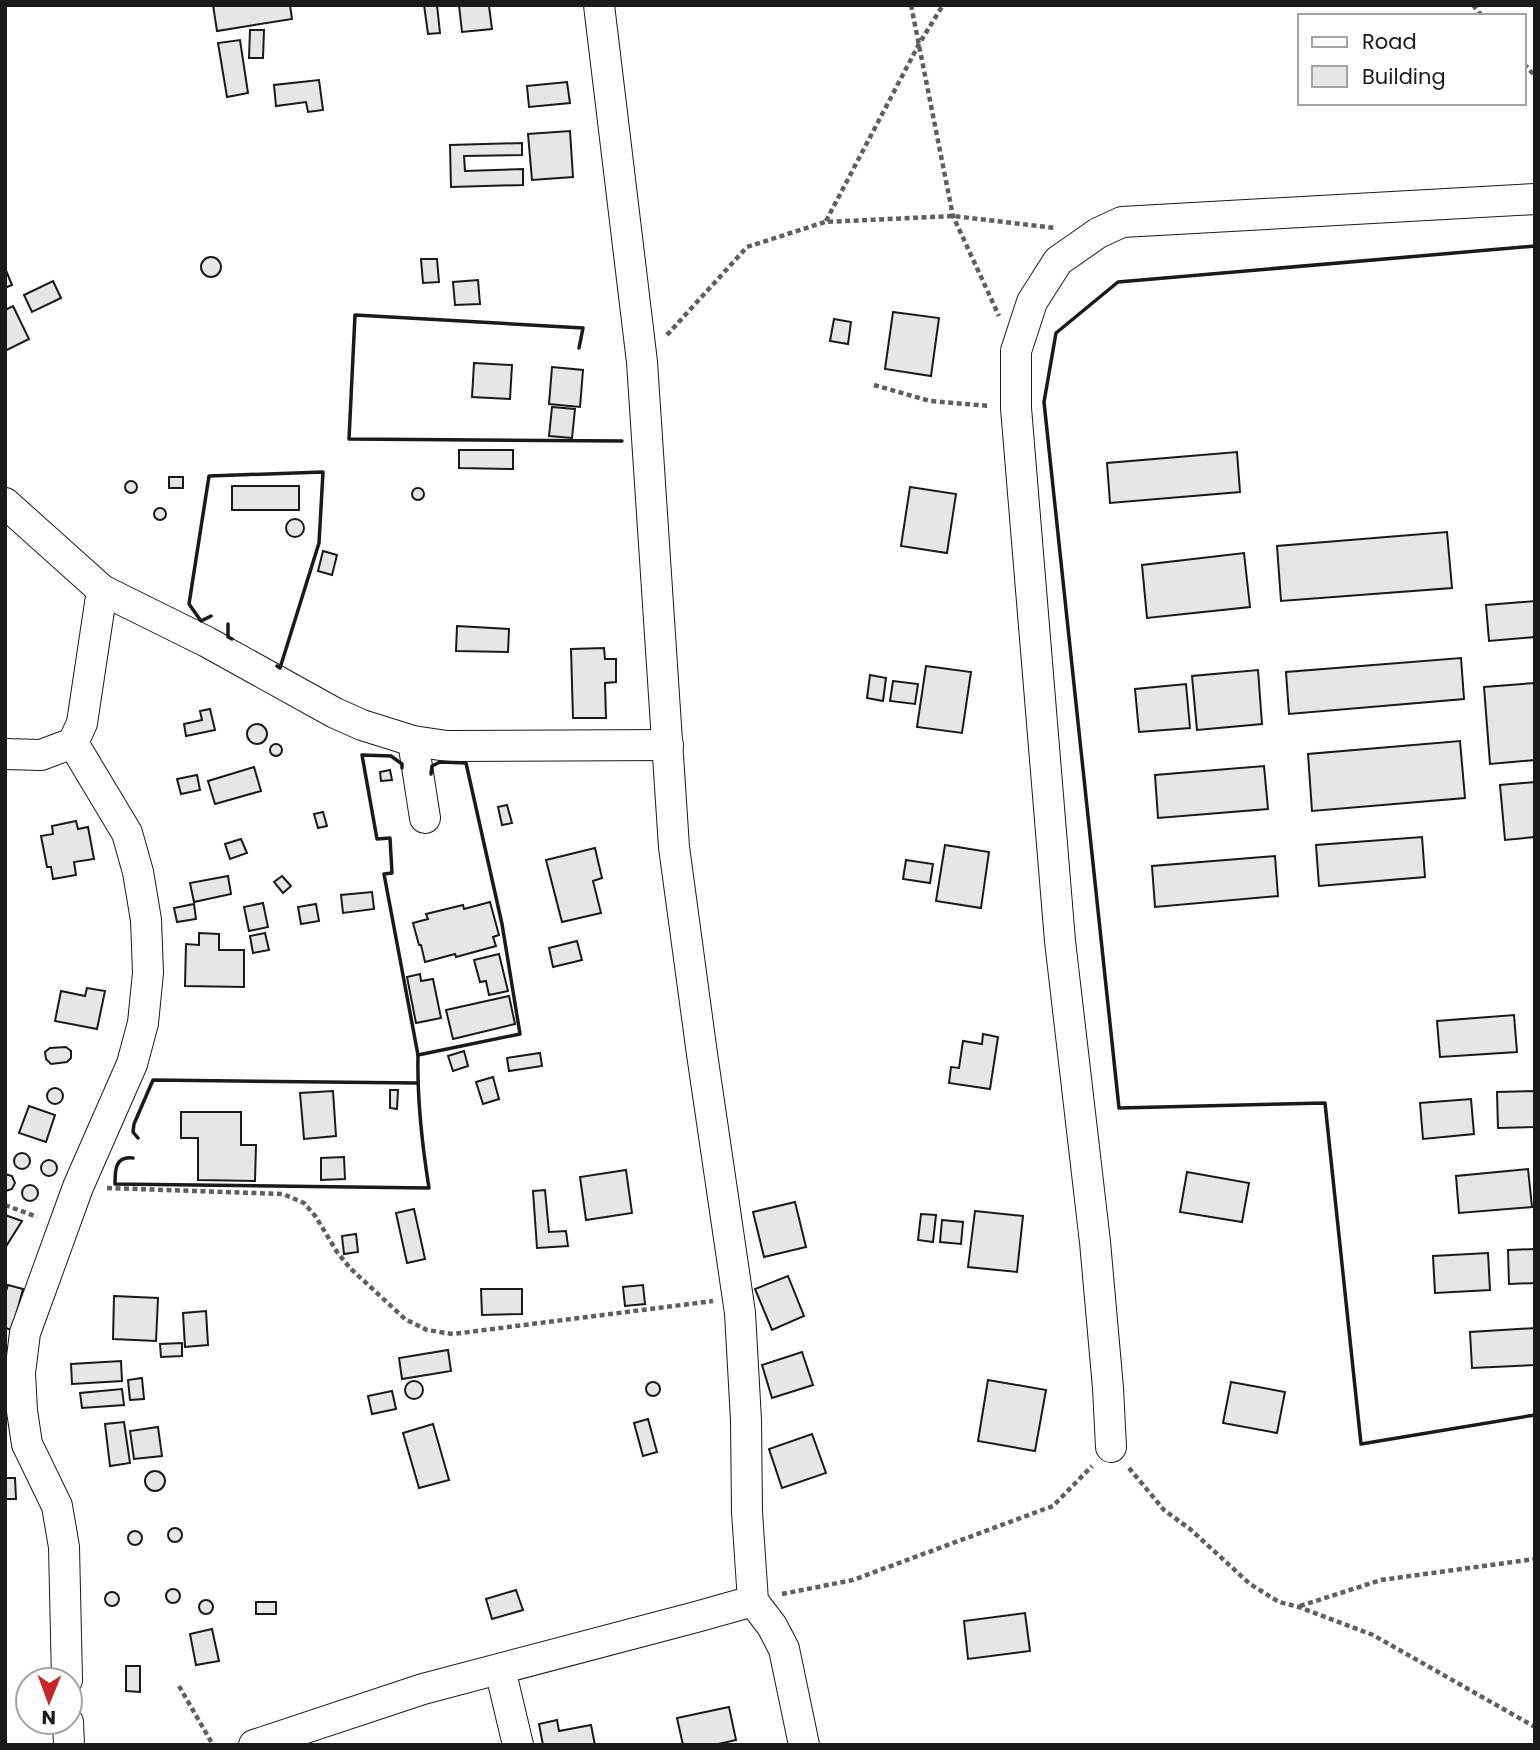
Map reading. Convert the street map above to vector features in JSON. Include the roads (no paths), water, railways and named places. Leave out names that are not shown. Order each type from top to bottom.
[{"type":"street","points":[[599,5],[642,362],[674,847],[738,1298],[753,1601],[772,1626],[784,1649],[804,1745]]},
{"type":"street","points":[[1111,1447],[1094,1242],[1060,941],[1016,408],[1016,351],[1031,302],[1058,261],[1098,233],[1122,222],[1535,199]]},
{"type":"street","points":[[5,503],[103,590],[362,725],[413,741],[447,746],[668,746]]},
{"type":"street","points":[[5,754],[41,755],[73,743],[82,723],[103,590]]},
{"type":"street","points":[[413,741],[425,818]]},
{"type":"street","points":[[67,1666],[64,1547],[57,1506],[27,1444],[20,1373],[25,1333],[62,1226],[132,1064],[144,1023],[148,973],[146,920],[138,872],[127,833],[73,743]]},
{"type":"street","points":[[254,1745],[423,1689],[753,1601]]},
{"type":"street","points":[[500,1668],[518,1745]]}]
